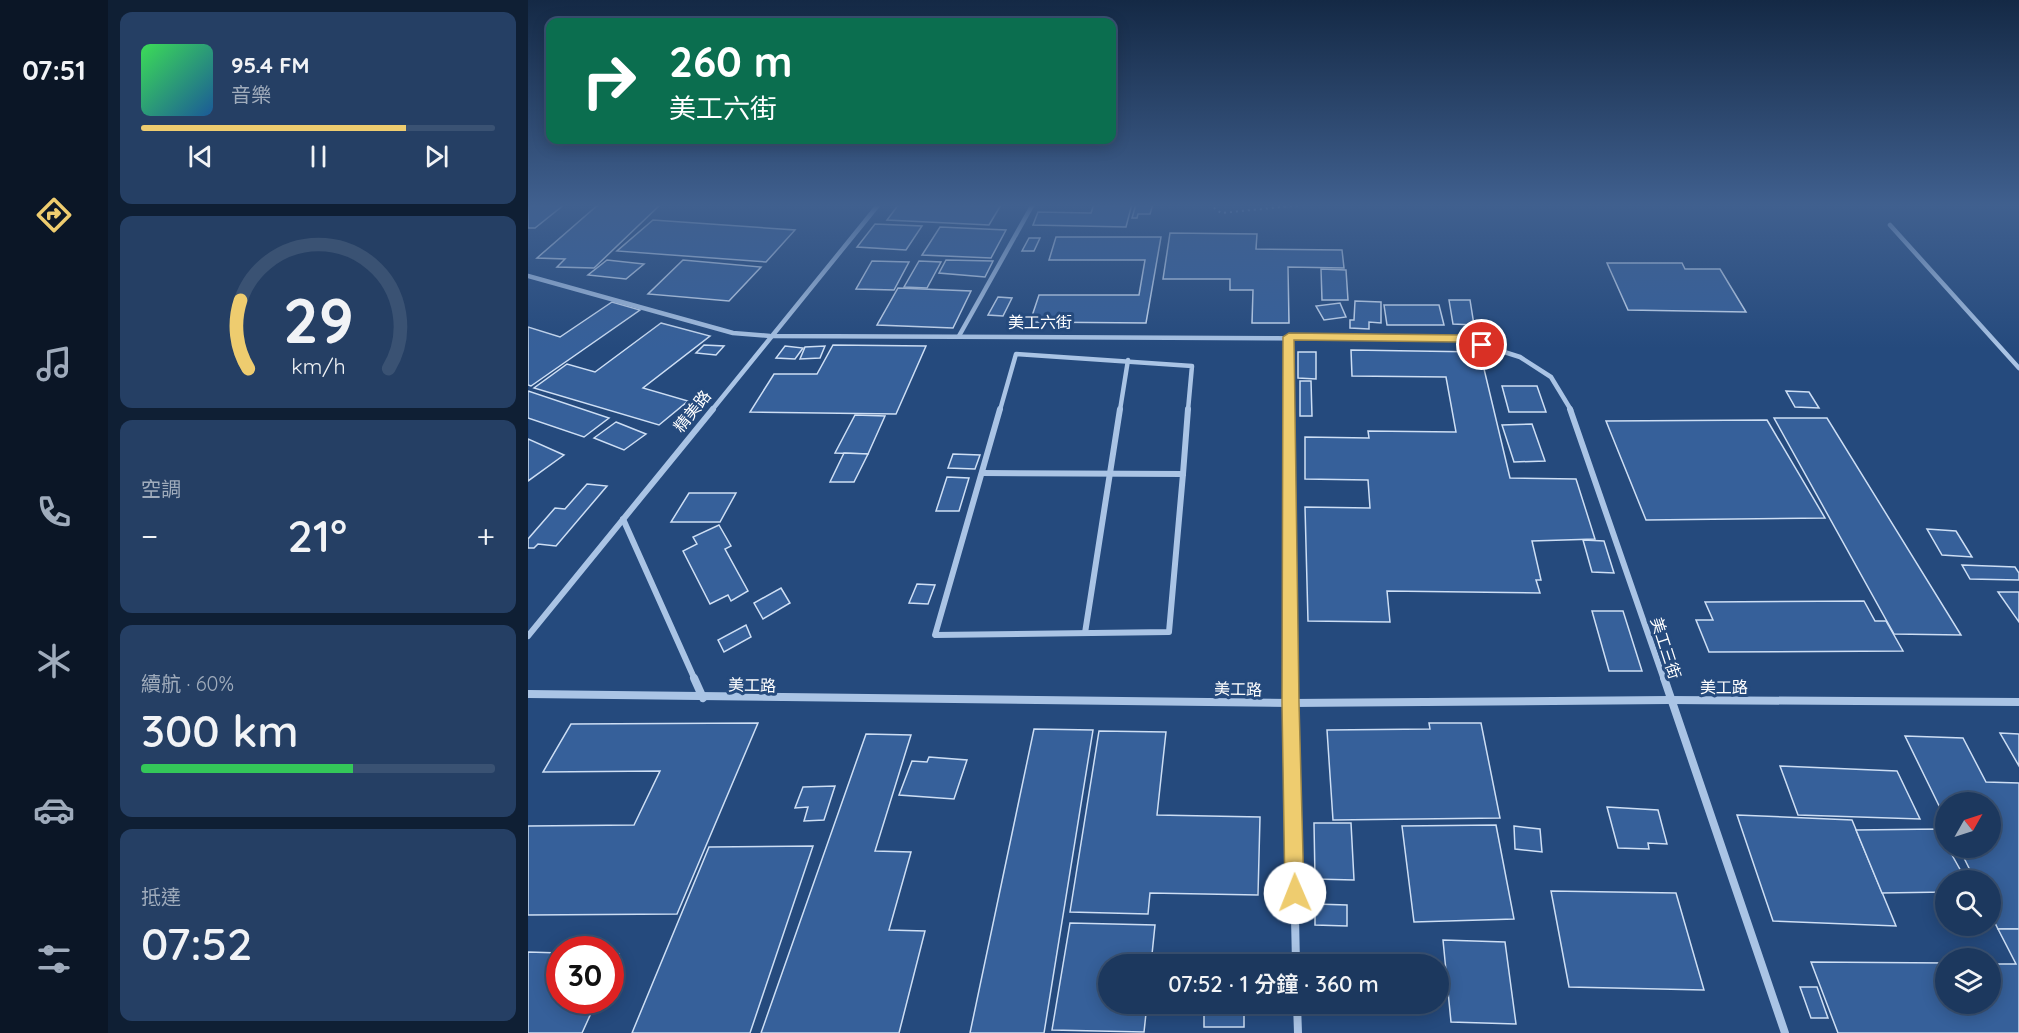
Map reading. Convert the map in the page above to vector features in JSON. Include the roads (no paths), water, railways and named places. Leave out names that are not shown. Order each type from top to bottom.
[{"type":"street","name":"精美路","points":[[528,636],[839,252]]},
{"type":"street","points":[[959,336],[1006,252]]},
{"type":"street","points":[[1915,252],[2019,368]]},
{"type":"street","name":"美工六街","points":[[528,276],[733,333],[770,336],[1463,339],[1520,357],[1551,377]]},
{"type":"street","points":[[1289,337],[1290,703],[1296,954]]},
{"type":"street","points":[[1016,354],[1128,360],[1192,366],[1169,632],[935,635],[1016,354]]},
{"type":"street","points":[[1084,633],[1128,360]]},
{"type":"street","name":"美工三街","points":[[1551,377],[1573,412],[1669,700],[1785,1033]]},
{"type":"street","points":[[982,473],[1183,474]]},
{"type":"street","points":[[622,519],[703,698]]},
{"type":"street","name":"美工路","points":[[528,694],[703,698],[1290,703],[1669,700],[2019,702]]},
{"type":"street","points":[[1297,1014],[1298,1033]]}]
